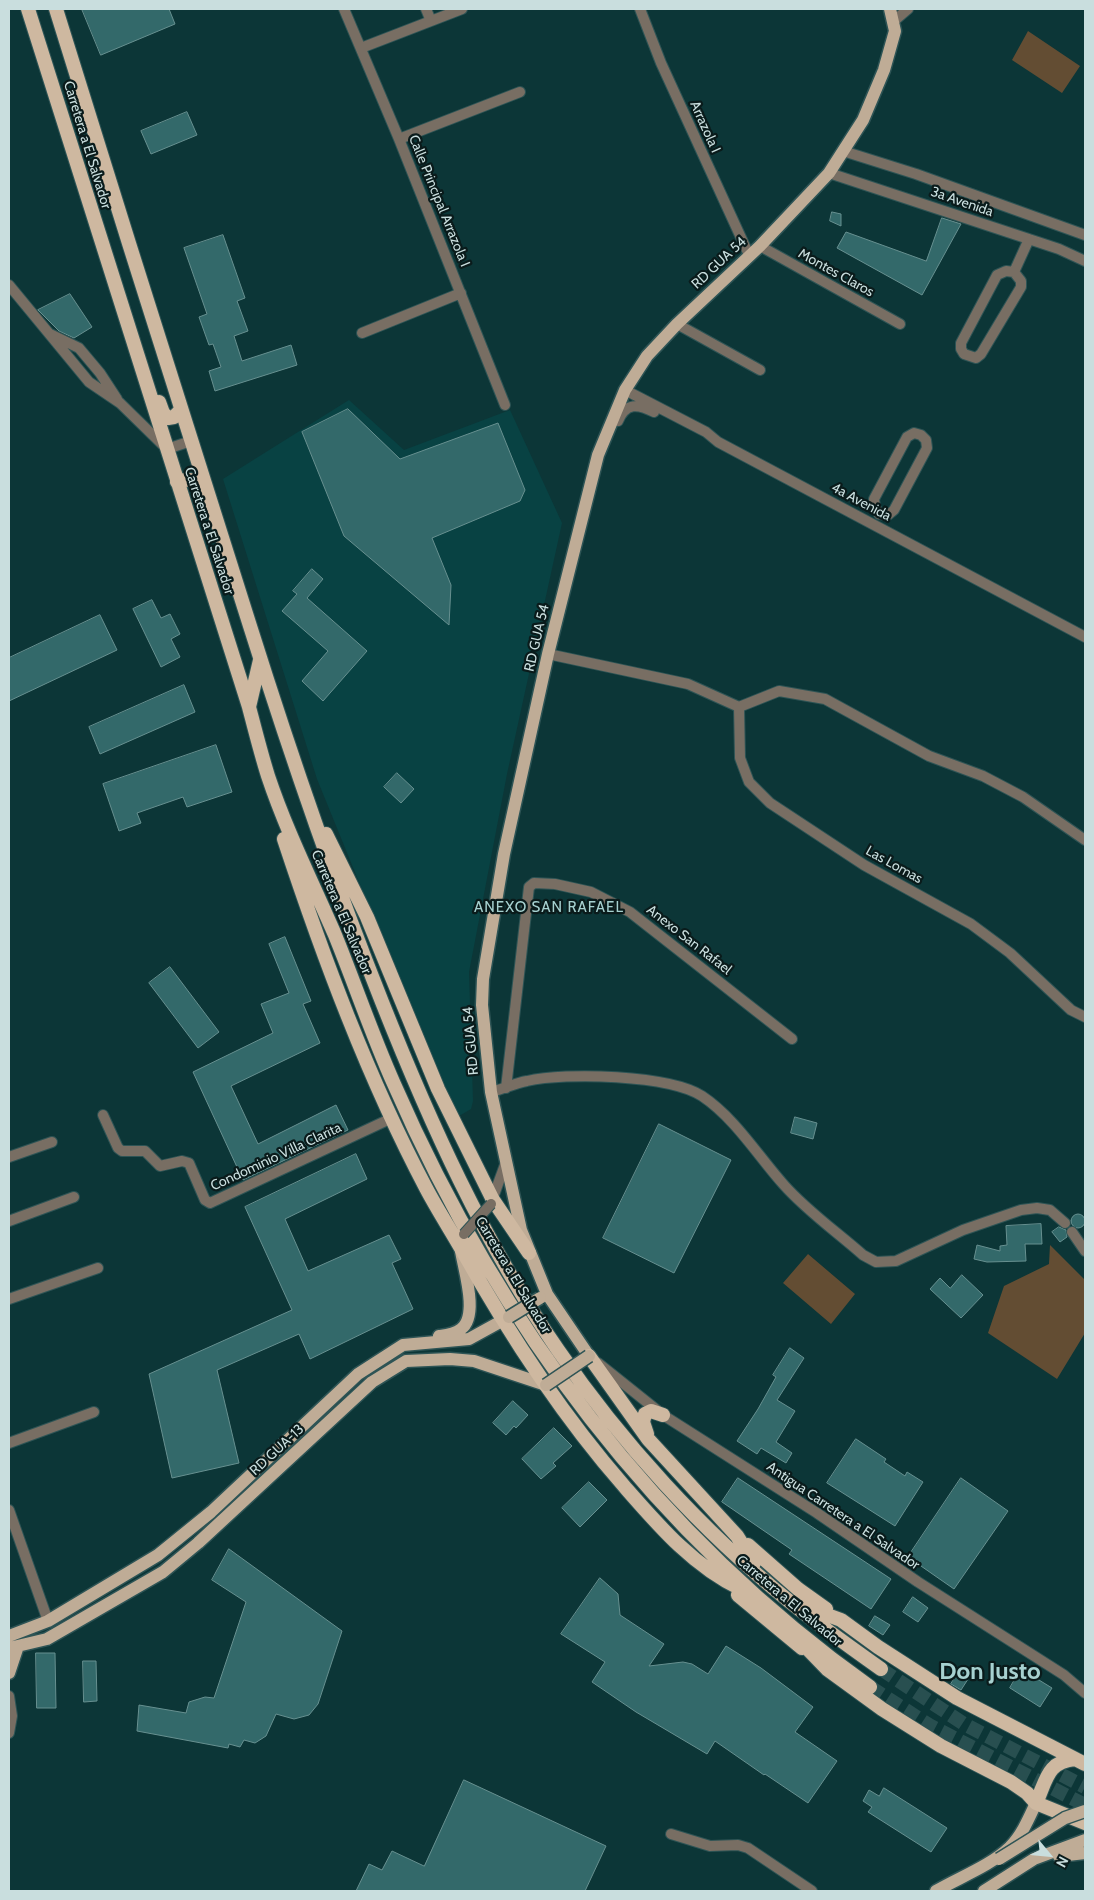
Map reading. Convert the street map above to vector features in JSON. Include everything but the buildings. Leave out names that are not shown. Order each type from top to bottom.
[{"type":"highway","name":"Carretera a El Salvador","points":[[28,9],[249,707],[269,778],[395,1087],[483,1261],[546,1360],[598,1429],[658,1499],[751,1594],[870,1687]]},
{"type":"highway","name":"Carretera a El Salvador","points":[[56,9],[181,410],[334,880],[400,1046],[444,1147],[496,1250],[559,1351],[610,1419],[693,1511],[762,1577],[788,1600],[881,1669]]},
{"type":"highway","points":[[108,265],[115,269],[120,278],[165,417],[171,419],[181,410]]},
{"type":"highway","points":[[177,482],[188,478],[194,480],[200,486],[250,650],[261,660],[249,707]]},
{"type":"highway","points":[[296,768],[367,917],[438,1089],[492,1202],[529,1253]]},
{"type":"highway","points":[[269,778],[281,828],[305,902],[362,1048],[392,1118],[427,1190],[461,1241],[505,1319],[546,1385],[602,1461],[671,1540],[722,1580],[813,1657],[882,1709],[941,1746],[1011,1782],[1027,1793],[1036,1803],[1085,1822]]},
{"type":"highway","points":[[589,1356],[648,1439],[737,1536],[798,1589],[878,1647],[957,1698],[1080,1761]]},
{"type":"highway","points":[[648,1439],[643,1422],[645,1414],[650,1411],[663,1415]]},
{"type":"highway","points":[[737,1536],[762,1577]]},
{"type":"highway","points":[[722,1580],[751,1594]]},
{"type":"highway","points":[[788,1600],[841,1620]]},
{"type":"highway","points":[[777,1615],[813,1657]]},
{"type":"highway","points":[[1036,1803],[1054,1765],[1060,1760],[1080,1761]]},
{"type":"main road","name":"RD GUA 54","points":[[589,1356],[543,1296],[516,1213],[491,1092],[482,1005],[484,979],[504,854],[548,654],[596,466],[625,390],[647,356],[677,324],[760,246],[829,173],[863,120],[884,70],[895,31],[892,15]]},
{"type":"main road","points":[[403,1345],[453,1333],[466,1324],[469,1315],[469,1296],[461,1241]]},
{"type":"main road","name":"RD GUA-13","points":[[9,1636],[48,1621],[158,1555],[211,1512],[358,1374],[403,1345],[469,1339],[543,1296]]},
{"type":"main road","points":[[546,1385],[589,1356]]},
{"type":"main road","name":"RD GUA-13","points":[[14,1647],[47,1639],[163,1572],[218,1525],[372,1382],[406,1361],[450,1359],[474,1362],[546,1385]]},
{"type":"main road","points":[[9,1673],[14,1647]]},
{"type":"main road","points":[[942,1888],[995,1858],[1011,1846],[1021,1833],[1036,1803]]},
{"type":"main road","points":[[942,1888],[999,1859],[1065,1818],[1085,1811]]},
{"type":"main road","points":[[984,1891],[1034,1859],[1085,1840]]},
{"type":"main road","points":[[1034,1859],[1085,1853]]},
{"type":"street","name":"Calle Principal Arrazola I","points":[[344,9],[399,139],[505,405]]},
{"type":"street","points":[[426,9],[431,21]]},
{"type":"street","points":[[361,48],[462,9]]},
{"type":"street","name":"Arrazola I","points":[[640,9],[661,63],[749,255]]},
{"type":"street","points":[[892,15],[908,9]]},
{"type":"street","points":[[399,139],[520,92]]},
{"type":"street","name":"3a Avenida","points":[[843,151],[926,178],[1085,235]]},
{"type":"street","name":"3a Avenida","points":[[829,173],[1029,239],[1085,261]]},
{"type":"street","points":[[1014,272],[1029,239]]},
{"type":"street","name":"Montes Claros","points":[[760,246],[900,324]]},
{"type":"street","points":[[1006,271],[1014,272],[1021,281],[1020,288],[981,354],[976,358],[964,354],[962,343],[997,275],[1006,271]]},
{"type":"street","points":[[9,285],[50,333],[67,358],[89,382],[120,403],[167,449],[191,441]]},
{"type":"street","points":[[362,333],[460,293]]},
{"type":"street","points":[[677,324],[760,370]]},
{"type":"street","points":[[50,333],[78,348],[100,372],[120,403]]},
{"type":"street","name":"4a Avenida","points":[[625,390],[706,432],[718,442],[1085,637]]},
{"type":"street","points":[[596,466],[603,455],[622,412],[632,406],[643,407],[703,437],[718,442]]},
{"type":"street","points":[[914,433],[921,434],[926,440],[927,448],[894,510],[888,515],[879,514],[874,507],[874,499],[907,437],[914,433]]},
{"type":"street","points":[[873,524],[879,514]]},
{"type":"street","points":[[548,654],[688,684],[739,707],[779,691],[825,699],[929,756],[983,776],[1023,797],[1085,840]]},
{"type":"street","name":"Las Lomas","points":[[739,707],[740,758],[749,782],[770,803],[864,865],[971,924],[1010,953],[1070,1010],[1085,1017]]},
{"type":"street","name":"Anexo San Rafael","points":[[506,1088],[528,887],[534,883],[555,884],[591,892],[630,912],[792,1039]]},
{"type":"street","points":[[491,1092],[527,1081],[550,1078],[605,1078],[679,1085],[697,1093],[732,1123],[794,1196],[863,1255],[876,1262],[896,1261],[963,1230],[1021,1210],[1037,1208],[1050,1210],[1065,1222]]},
{"type":"street","name":"Condominio Villa Clarita","points":[[103,1115],[118,1148],[122,1151],[144,1151],[160,1166],[182,1161],[189,1163],[205,1200],[210,1203],[392,1118]]},
{"type":"street","points":[[9,1157],[52,1142]]},
{"type":"street","points":[[461,1241],[492,1202],[506,1162]]},
{"type":"street","points":[[9,1221],[74,1197]]},
{"type":"street","points":[[1072,1232],[1085,1251]]},
{"type":"street","points":[[9,1299],[98,1268]]},
{"type":"street","name":"Antigua Carretera a El Salvador","points":[[589,1356],[663,1415],[817,1513],[918,1582],[1064,1675],[1085,1693]]},
{"type":"street","points":[[9,1443],[94,1412]]},
{"type":"street","points":[[9,1510],[48,1621]]},
{"type":"street","points":[[9,1696],[12,1716],[9,1733]]},
{"type":"street","points":[[671,1834],[710,1846],[738,1845],[748,1848],[812,1891]]},
{"type":"shaded area","points":[[1028,31],[1080,66],[1062,93],[1012,60]]},
{"type":"shaded area","points":[[349,400],[404,450],[510,410],[562,523],[507,774],[469,972],[473,1101],[471,1109],[459,1116],[438,1076],[317,779],[223,479]]},
{"type":"shaded area","points":[[1050,1245],[1085,1280],[1085,1333],[1057,1379],[988,1333],[1004,1286],[1049,1264]]},
{"type":"shaded area","points":[[808,1254],[855,1294],[831,1324],[783,1283]]},
{"type":"tunnel","points":[[881,1669],[964,1724],[1085,1787]]},
{"type":"tunnel","points":[[870,1687],[929,1725],[1085,1805]]},
{"type":"district","name":"ANEXO SAN RAFAEL","points":[[549,908]]},
{"type":"district","name":"Don Justo","points":[[990,1672]]}]
